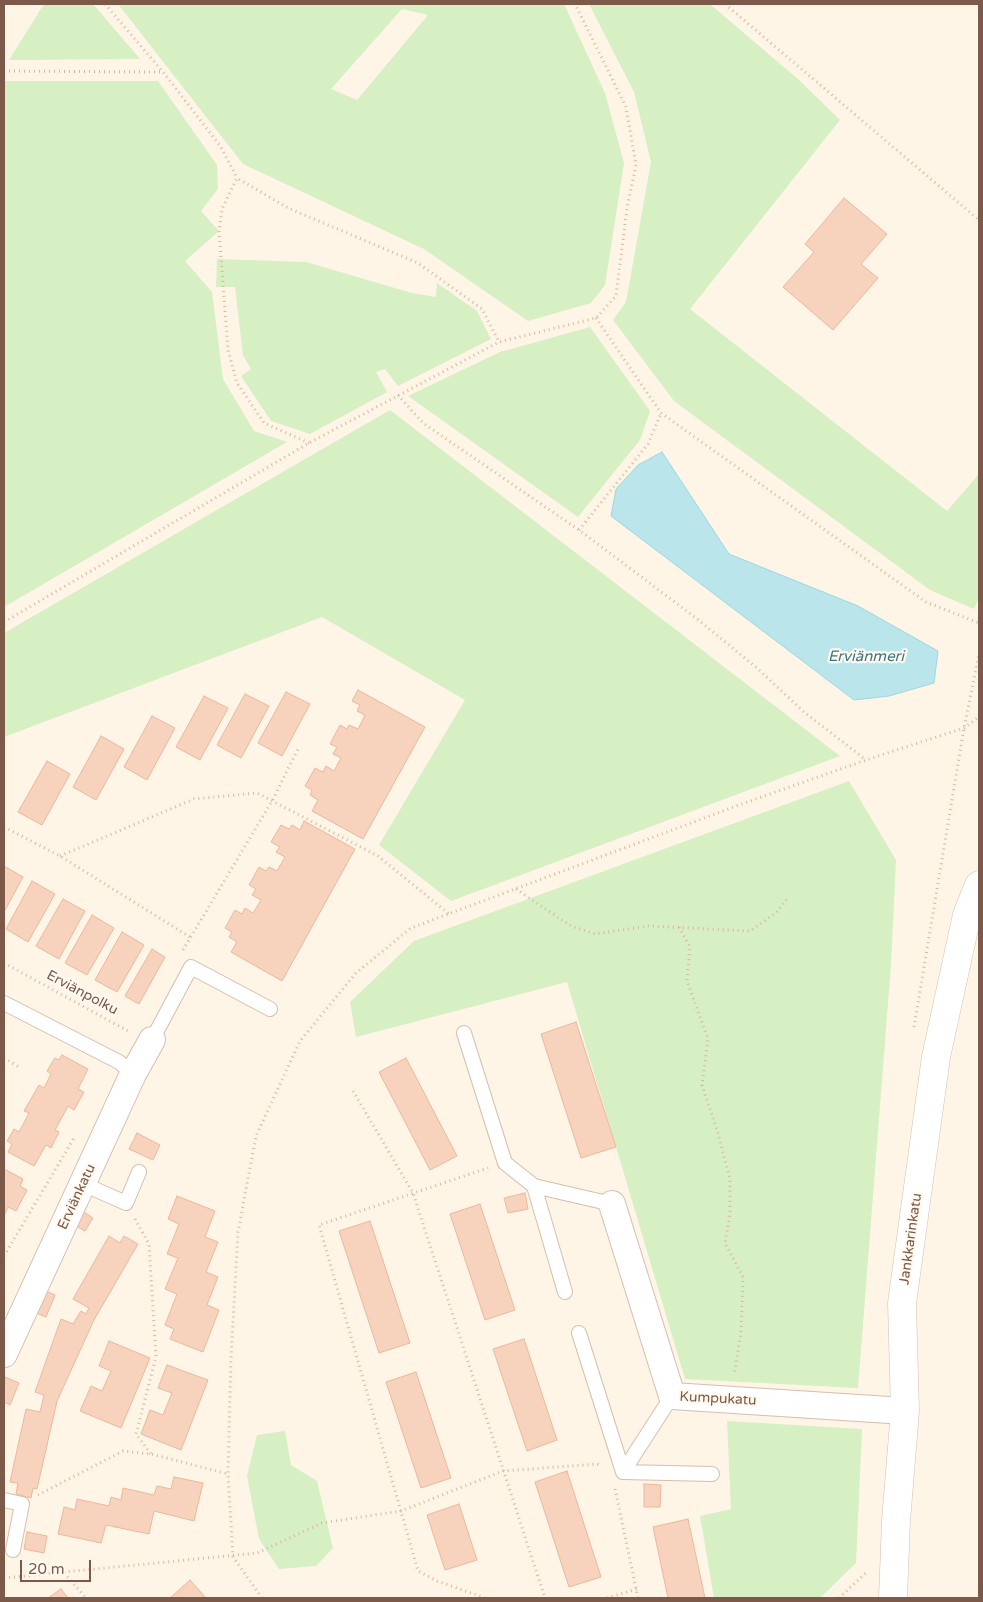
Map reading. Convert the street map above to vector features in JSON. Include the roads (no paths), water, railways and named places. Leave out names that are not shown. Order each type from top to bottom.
[{"type":"street","name":"Jankkarinkatu","points":[[893,1598],[896,1521],[905,1412],[902,1303],[936,1057],[968,915],[979,885]]},
{"type":"street","name":"Erviänkatu","points":[[4,1354],[133,1074],[152,1040]]},
{"type":"street","name":"Kumpukatu","points":[[612,1204],[672,1396],[905,1412]]},
{"type":"lane","points":[[152,1040],[191,967],[270,1009]]},
{"type":"lane","points":[[4,1003],[119,1062],[133,1074]]},
{"type":"lane","points":[[464,1033],[505,1163],[534,1186],[612,1204]]},
{"type":"lane","points":[[83,1184],[126,1203],[140,1172]]},
{"type":"lane","points":[[534,1186],[565,1292]]},
{"type":"lane","points":[[579,1333],[623,1472]]},
{"type":"lane","points":[[623,1472],[672,1396]]},
{"type":"lane","points":[[623,1472],[712,1474]]},
{"type":"lane","points":[[4,1500],[22,1504],[13,1550]]},
{"type":"water","name":"Erviänmeri","points":[[662,452],[729,554],[858,606],[938,651],[934,683],[889,696],[854,700],[611,516],[616,489],[638,465]]}]
